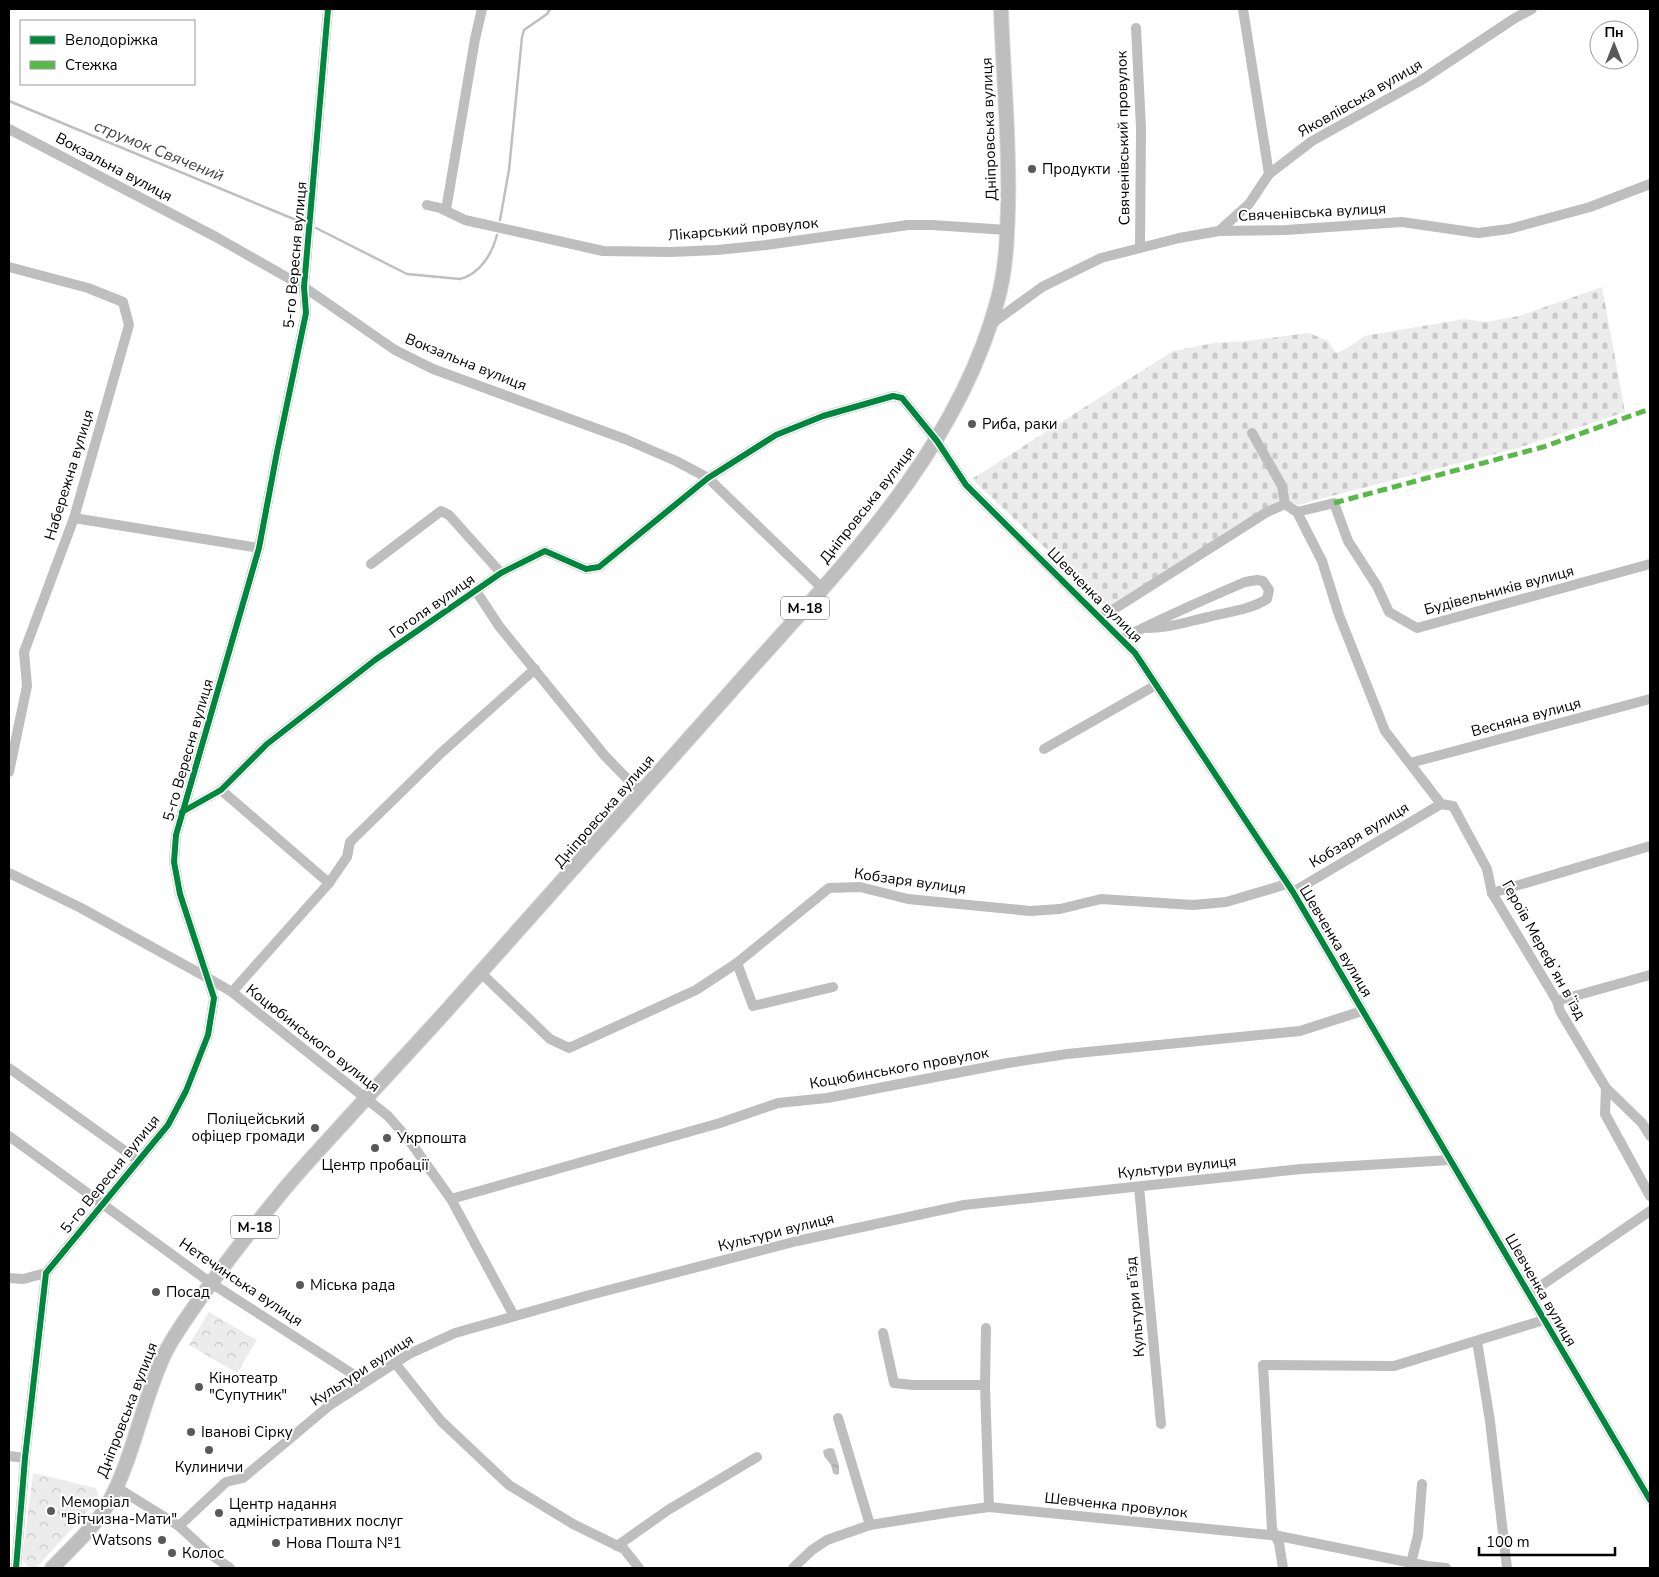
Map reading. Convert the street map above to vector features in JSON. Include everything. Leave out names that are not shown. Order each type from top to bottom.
[{"type":"highway","name":"Дніпровська вулиця","points":[[52,1568],[99,1517],[110,1499],[166,1352],[174,1336],[211,1283],[283,1190],[642,793],[822,588],[903,491],[937,441],[967,382],[990,325],[1002,284],[1008,230],[1008,132],[1001,9]]},
{"type":"street","name":"5-го Вересня вулиця","points":[[46,1273],[168,1125],[186,1092],[208,1035],[214,998],[180,894],[174,862],[176,835],[259,548],[306,313],[304,287],[328,9]]},
{"type":"street","points":[[446,210],[475,39],[482,9]]},
{"type":"street","points":[[1243,9],[1269,174]]},
{"type":"street","name":"Яковлівська вулиця","points":[[1219,231],[1249,204],[1269,174],[1312,140],[1420,81],[1515,18],[1532,9]]},
{"type":"street","name":"Свяченівський провулок","points":[[1136,28],[1141,128],[1140,248]]},
{"type":"street","name":"Вокзальна вулиця","points":[[9,129],[216,237],[304,287],[394,350],[433,369],[625,439],[676,461],[708,478],[822,588]]},
{"type":"street","name":"Свяченівська вулиця","points":[[990,325],[1042,287],[1101,258],[1179,238],[1219,231],[1286,230],[1402,222],[1478,233],[1509,229],[1590,207],[1650,184]]},
{"type":"street","name":"Лікарський провулок","points":[[427,205],[446,210],[465,220],[603,251],[671,252],[717,250],[908,225],[932,224],[1008,230]]},
{"type":"street","name":"Набережна вулиця","points":[[9,267],[88,288],[123,302],[128,325],[74,518],[24,652],[27,686],[9,772]]},
{"type":"street","name":"Шевченка вулиця","points":[[708,478],[776,435],[824,416],[893,396],[902,398],[937,441],[966,485],[1135,653],[1290,888],[1650,1500]]},
{"type":"street","points":[[1252,434],[1282,486],[1285,504],[1297,512]]},
{"type":"street","name":"Гоголя вулиця","points":[[182,812],[221,790],[266,744],[375,660],[501,573],[545,550],[586,569],[599,567],[708,478]]},
{"type":"street","name":"Будівельників вулиця","points":[[1297,512],[1334,503],[1348,541],[1377,586],[1389,612],[1417,628],[1650,564]]},
{"type":"street","points":[[1100,618],[1267,512],[1285,504]]},
{"type":"street","points":[[371,564],[441,511],[449,515],[501,573]]},
{"type":"street","name":"Героїв Мерефʼян вʼїзд","points":[[1297,512],[1322,561],[1339,615],[1385,731],[1441,804],[1453,806],[1487,869],[1492,892],[1557,1001],[1560,1011],[1606,1088],[1646,1121],[1650,1136]]},
{"type":"street","points":[[74,518],[259,548]]},
{"type":"street","points":[[1121,639],[1143,628],[1245,582],[1263,581],[1269,590],[1267,599],[1238,610],[1156,629],[1143,628]]},
{"type":"street","points":[[476,591],[499,626],[605,756],[642,793]]},
{"type":"street","points":[[232,992],[329,882],[347,858],[350,842],[441,753],[535,669]]},
{"type":"street","points":[[1044,749],[1156,685]]},
{"type":"street","name":"Весняна вулиця","points":[[1410,764],[1650,699]]},
{"type":"street","points":[[221,790],[329,882]]},
{"type":"street","name":"Кобзаря вулиця","points":[[480,972],[550,1039],[569,1048],[696,990],[737,963],[829,888],[860,887],[908,899],[1030,911],[1060,909],[1102,899],[1193,905],[1226,902],[1290,888],[1441,804]]},
{"type":"street","points":[[1492,892],[1650,846]]},
{"type":"street","name":"Коцюбинського вулиця","points":[[9,873],[82,908],[232,992],[388,1116],[409,1140],[451,1199],[514,1316]]},
{"type":"street","points":[[737,963],[753,1006],[833,987]]},
{"type":"street","points":[[1557,1001],[1650,975]]},
{"type":"street","name":"Коцюбинського провулок","points":[[451,1199],[720,1123],[778,1103],[827,1098],[1008,1063],[1067,1054],[1300,1031],[1362,1011]]},
{"type":"street","points":[[9,1068],[140,1161]]},
{"type":"street","points":[[1606,1088],[1605,1114],[1650,1196]]},
{"type":"street","points":[[9,1136],[102,1204]]},
{"type":"street","name":"Культури вулиця","points":[[179,1526],[226,1482],[243,1478],[330,1405],[409,1354],[455,1333],[514,1316],[797,1241],[964,1205],[1301,1169],[1450,1160]]},
{"type":"street","name":"Культури в’їзд","points":[[1139,1187],[1160,1424]]},
{"type":"street","name":"Нетечинська вулиця","points":[[102,1204],[211,1283],[365,1382]]},
{"type":"street","points":[[1529,1294],[1650,1211]]},
{"type":"street","points":[[9,1278],[23,1279],[46,1273],[16,1568]]},
{"type":"street","points":[[1283,1568],[1279,1543],[1272,1528],[1262,1365],[1394,1366],[1544,1320]]},
{"type":"street","points":[[986,1328],[985,1385],[990,1507]]},
{"type":"street","points":[[883,1333],[894,1384],[985,1385]]},
{"type":"street","points":[[1477,1341],[1490,1421],[1507,1568]]},
{"type":"street","points":[[395,1363],[441,1421],[509,1485],[573,1524],[624,1550],[639,1568]]},
{"type":"street","points":[[838,1418],[870,1526]]},
{"type":"street","points":[[9,1456],[26,1458]]},
{"type":"street","points":[[617,1546],[668,1510],[757,1457]]},
{"type":"street","points":[[1411,1563],[1418,1535],[1422,1484]]},
{"type":"street","points":[[116,1487],[179,1526],[206,1551],[230,1568]]},
{"type":"street","name":"Шевченка провулок","points":[[793,1568],[812,1550],[827,1540],[870,1526],[990,1507],[1275,1536],[1411,1563],[1446,1568]]},
{"type":"green space","points":[[1602,287],[1625,412],[1518,448],[1297,505],[1283,498],[1109,608],[972,479],[1173,351],[1214,343],[1308,333],[1327,340],[1336,353],[1348,348],[1364,336],[1464,319],[1486,322],[1519,316]]},
{"type":"green space","points":[[209,1312],[257,1340],[237,1373],[189,1345]]},
{"type":"green space","points":[[33,1473],[96,1488],[98,1495],[91,1508],[37,1567],[28,1567],[22,1559]]},
{"type":"water","points":[[830,1448],[834,1449],[839,1466],[839,1474],[836,1475],[824,1456],[823,1451]]},
{"type":"waterway","points":[[500,220],[509,170],[522,37],[524,30],[547,14],[550,9]]},
{"type":"waterway","name":"струмок Свячений","points":[[9,101],[301,222]]},
{"type":"waterway","name":"струмок Свячений","points":[[316,228],[407,274],[460,279],[474,273],[479,268],[492,249],[497,235]]},
{"type":"marked path","points":[[1334,503],[1543,447],[1650,409]]},
{"type":"cycle path","points":[[16,1568],[25,1458],[46,1273],[168,1125],[186,1091],[208,1035],[214,998],[180,894],[174,862],[176,835],[259,548],[306,313],[304,287],[328,9]]},
{"type":"cycle path","points":[[182,812],[221,790],[267,744],[375,660],[501,573],[545,551],[586,569],[599,567],[708,478],[776,435],[823,416],[893,396],[902,398],[937,441],[966,485],[1135,653],[1293,892],[1650,1500]]},
{"type":"place","name":"Продукти","points":[[1032,169]]},
{"type":"place","name":"Риба, раки","points":[[972,424]]},
{"type":"place","name":"Поліцейський офіцер громади","points":[[315,1128]]},
{"type":"place","name":"Укрпошта","points":[[387,1138]]},
{"type":"place","name":"Центр пробації","points":[[375,1148]]},
{"type":"place","name":"Міська рада","points":[[300,1285]]},
{"type":"place","name":"Посад","points":[[156,1292]]},
{"type":"place","name":"Кінотеатр \"Супутник\"","points":[[199,1387]]},
{"type":"place","name":"Іванові Сірку","points":[[191,1432]]},
{"type":"place","name":"Кулиничи","points":[[209,1450]]},
{"type":"place","name":"Меморіал \"Вітчизна-Мати\"","points":[[51,1511]]},
{"type":"place","name":"Центр надання адміністративних послуг","points":[[219,1513]]},
{"type":"place","name":"Watsons","points":[[162,1540]]},
{"type":"place","name":"Нова Пошта №1","points":[[276,1543]]},
{"type":"place","name":"Колос","points":[[172,1553]]}]
